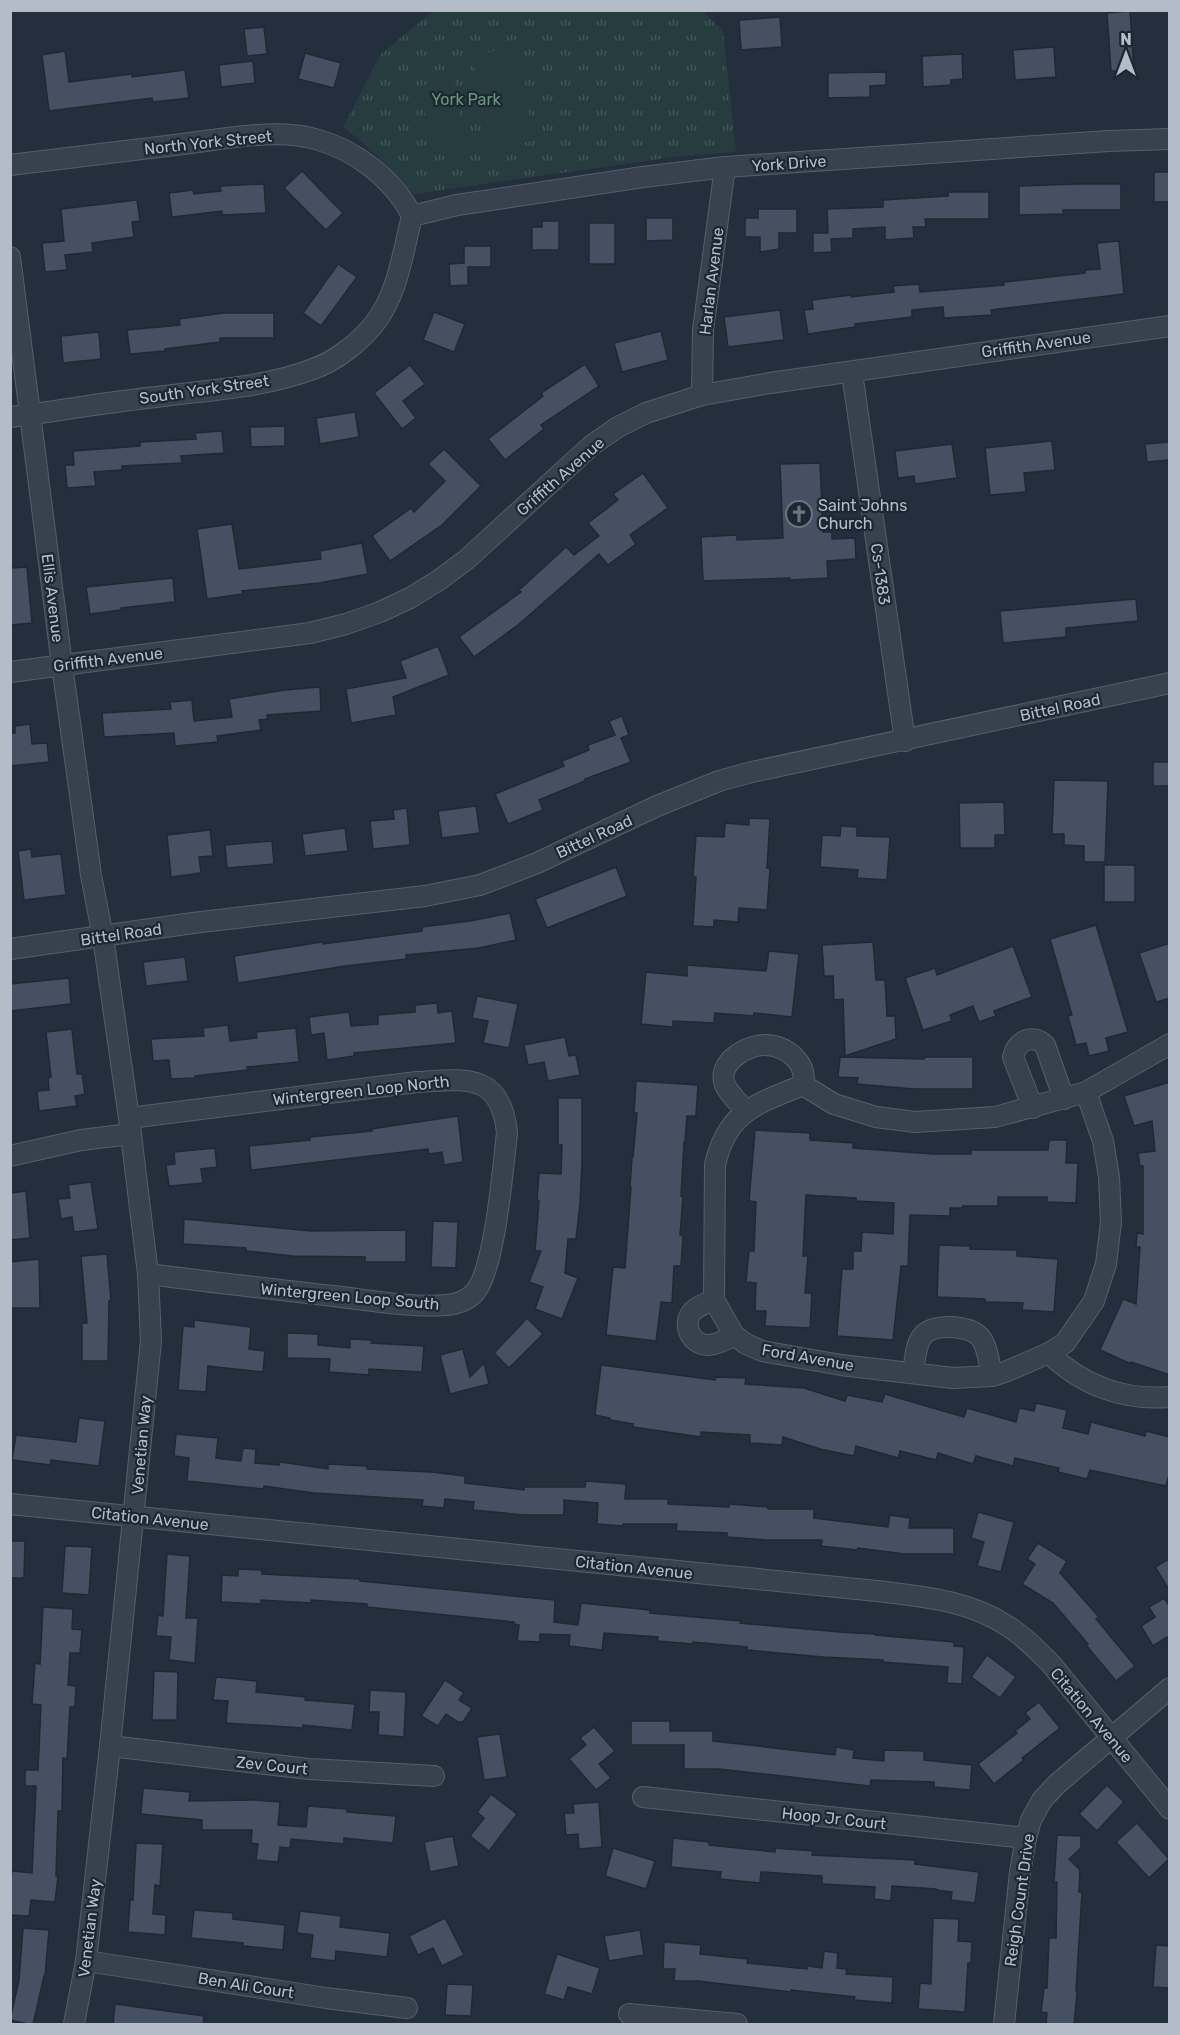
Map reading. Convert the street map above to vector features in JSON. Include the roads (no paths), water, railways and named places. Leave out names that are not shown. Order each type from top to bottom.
[{"type":"street","name":"North York Street","points":[[10,165],[244,136],[292,135],[314,138],[355,155],[393,189],[407,205],[412,216]]},
{"type":"street","name":"York Drive","points":[[412,216],[457,205],[725,167],[1109,141],[1170,139]]},
{"type":"street","name":"Harlan Avenue","points":[[702,395],[703,330],[725,167]]},
{"type":"street","name":"South York Street","points":[[20,416],[124,400],[259,384],[314,369],[337,357],[357,341],[374,324],[387,304],[395,283],[412,216]]},
{"type":"street","name":"Ellis Avenue","points":[[10,257],[22,335],[20,416],[62,665],[91,875],[103,938]]},
{"type":"street","name":"Griffith Avenue","points":[[10,672],[310,633],[380,612],[420,592],[466,560],[592,445],[618,427],[646,413],[702,395],[959,355],[1170,326]]},
{"type":"street","name":"Cs-1383","points":[[852,373],[905,741]]},
{"type":"street","name":"Bittel Road","points":[[10,949],[425,896],[480,885],[537,863],[657,806],[719,781],[1170,683]]},
{"type":"street","name":"Venetian Way","points":[[74,2025],[86,1961],[135,1517],[151,1341],[148,1274],[130,1126],[103,938]]},
{"type":"street","points":[[1033,1108],[1013,1057],[1015,1048],[1025,1040],[1033,1039],[1045,1045],[1064,1099]]},
{"type":"street","points":[[803,1085],[834,1104],[876,1117],[915,1122],[995,1117],[1086,1092],[1170,1044]]},
{"type":"street","points":[[746,1111],[726,1087],[723,1078],[724,1069],[729,1061],[749,1049],[767,1045],[790,1053],[803,1071],[803,1085]]},
{"type":"street","name":"Wintergreen Loop North","points":[[10,1156],[130,1126],[417,1082],[459,1079],[475,1082],[495,1094],[506,1116],[507,1133],[500,1186]]},
{"type":"street","points":[[714,1300],[691,1313],[687,1325],[690,1334],[697,1342],[705,1345],[716,1344],[734,1335],[714,1300],[715,1165],[718,1149],[732,1125],[746,1111],[803,1085]]},
{"type":"street","name":"Ford Avenue","points":[[734,1335],[754,1347],[778,1354],[953,1378],[992,1376],[1005,1372],[1049,1353],[1065,1343],[1094,1301],[1106,1264],[1111,1222],[1109,1177],[1103,1141],[1086,1092]]},
{"type":"street","name":"Wintergreen Loop South","points":[[148,1274],[363,1300],[433,1306],[450,1305],[474,1294],[481,1283],[490,1255],[500,1186]]},
{"type":"street","points":[[913,1373],[921,1338],[934,1328],[951,1327],[965,1329],[978,1335],[983,1343],[992,1376]]},
{"type":"street","points":[[1049,1353],[1076,1376],[1104,1389],[1136,1396],[1170,1397]]},
{"type":"street","name":"Citation Avenue","points":[[10,1504],[936,1598],[962,1604],[1010,1627],[1031,1644],[1051,1664],[1170,1809]]},
{"type":"street","name":"Reigh Count Drive","points":[[1004,2025],[1020,1872],[1031,1820],[1042,1800],[1057,1784],[1170,1688]]},
{"type":"street","name":"Zev Court","points":[[110,1746],[309,1769],[434,1776]]},
{"type":"street","name":"Hoop Jr Court","points":[[642,1797],[1026,1838]]},
{"type":"street","name":"Ben Ali Court","points":[[86,1961],[326,1998],[407,2008]]},
{"type":"street","points":[[629,2014],[737,2025]]},
{"type":"place","name":"Saint Johns Church","points":[[799,514]]},
{"type":"park label","name":"York Park","points":[[466,99]]}]
